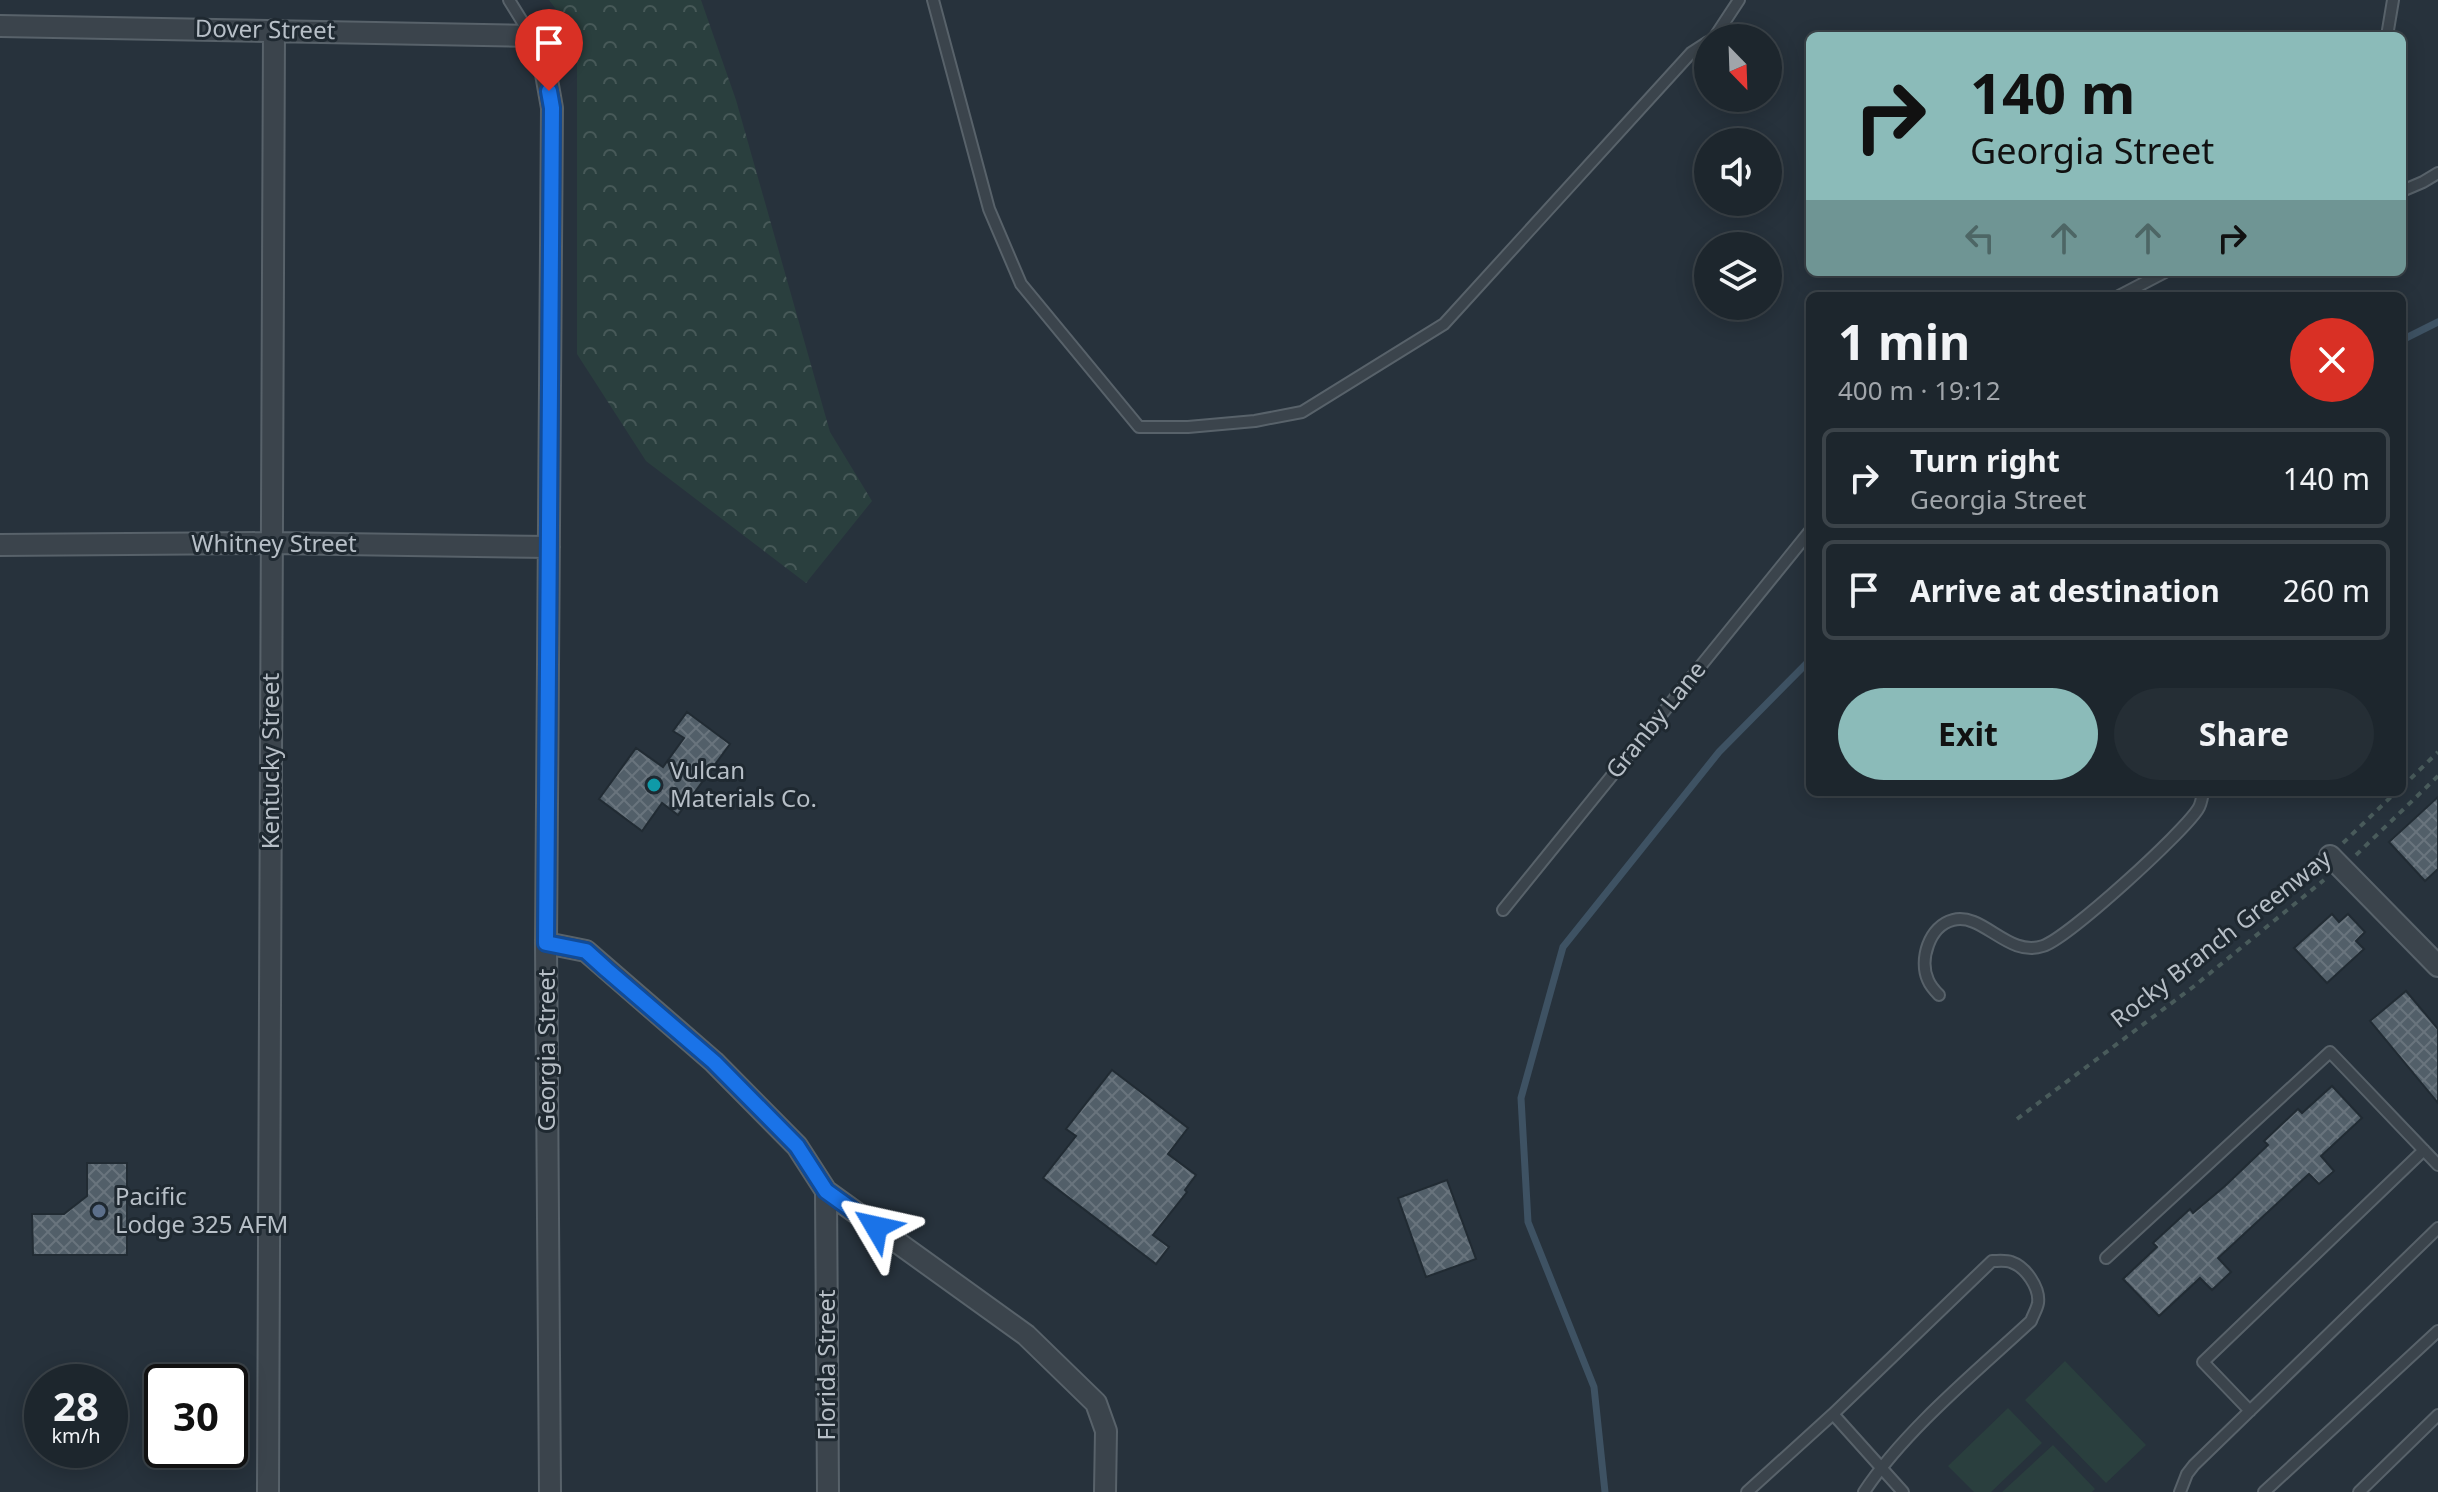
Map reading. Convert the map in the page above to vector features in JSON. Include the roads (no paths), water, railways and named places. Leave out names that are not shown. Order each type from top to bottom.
[{"type":"street","name":"Dover Street","points":[[0,26],[531,36]]},
{"type":"street","name":"Kentucky Street","points":[[268,1492],[274,30]]},
{"type":"street","name":"Georgia Street","points":[[531,36],[546,74],[552,108],[546,943],[550,1492]]},
{"type":"street","name":"Whitney Street","points":[[0,545],[272,543],[549,547]]},
{"type":"street","points":[[2336,861],[2438,966]]},
{"type":"street","points":[[546,943],[586,951],[714,1062],[797,1146],[826,1191],[1026,1335],[1096,1403],[1106,1431],[1105,1492]]},
{"type":"street","name":"Florida Street","points":[[826,1191],[828,1492]]},
{"type":"lane","points":[[509,0],[531,36]]},
{"type":"lane","points":[[933,0],[989,209],[1021,284],[1139,427],[1188,427],[1255,421],[1302,412],[1444,324],[1694,51]]},
{"type":"lane","points":[[1723,24],[1739,0]]},
{"type":"lane","points":[[2388,32],[2393,0]]},
{"type":"lane","points":[[2406,189],[2438,173]]},
{"type":"lane","points":[[2127,292],[2157,276]]},
{"type":"lane","name":"Granby Lane","points":[[1503,910],[1806,536]]},
{"type":"lane","points":[[1939,995],[1928,980],[1925,953],[1934,932],[1952,920],[1969,920],[2023,948],[2044,946],[2070,929],[2163,848],[2200,808],[2202,796]]},
{"type":"lane","points":[[2106,1258],[2330,1052],[2438,1165]]},
{"type":"lane","points":[[2250,1411],[2203,1362],[2424,1150]]},
{"type":"lane","points":[[2180,1492],[2194,1465],[2438,1228]]},
{"type":"lane","points":[[1747,1492],[1992,1261],[2010,1261],[2020,1267],[2033,1281],[2038,1297],[2031,1321],[1880,1468],[1864,1492]]},
{"type":"lane","points":[[2264,1492],[2438,1331]]},
{"type":"lane","points":[[1833,1414],[1903,1492]]},
{"type":"lane","points":[[2359,1492],[2438,1415]]},
{"type":"waterway","points":[[2406,338],[2438,322]]},
{"type":"waterway","points":[[1605,1492],[1594,1387],[1528,1222],[1521,1098],[1563,947],[1719,752],[1806,664]]},
{"type":"place","name":"Vulcan Materials Co.","points":[[654,785]]},
{"type":"place","name":"Pacific Lodge 325 AFM","points":[[99,1211]]}]
